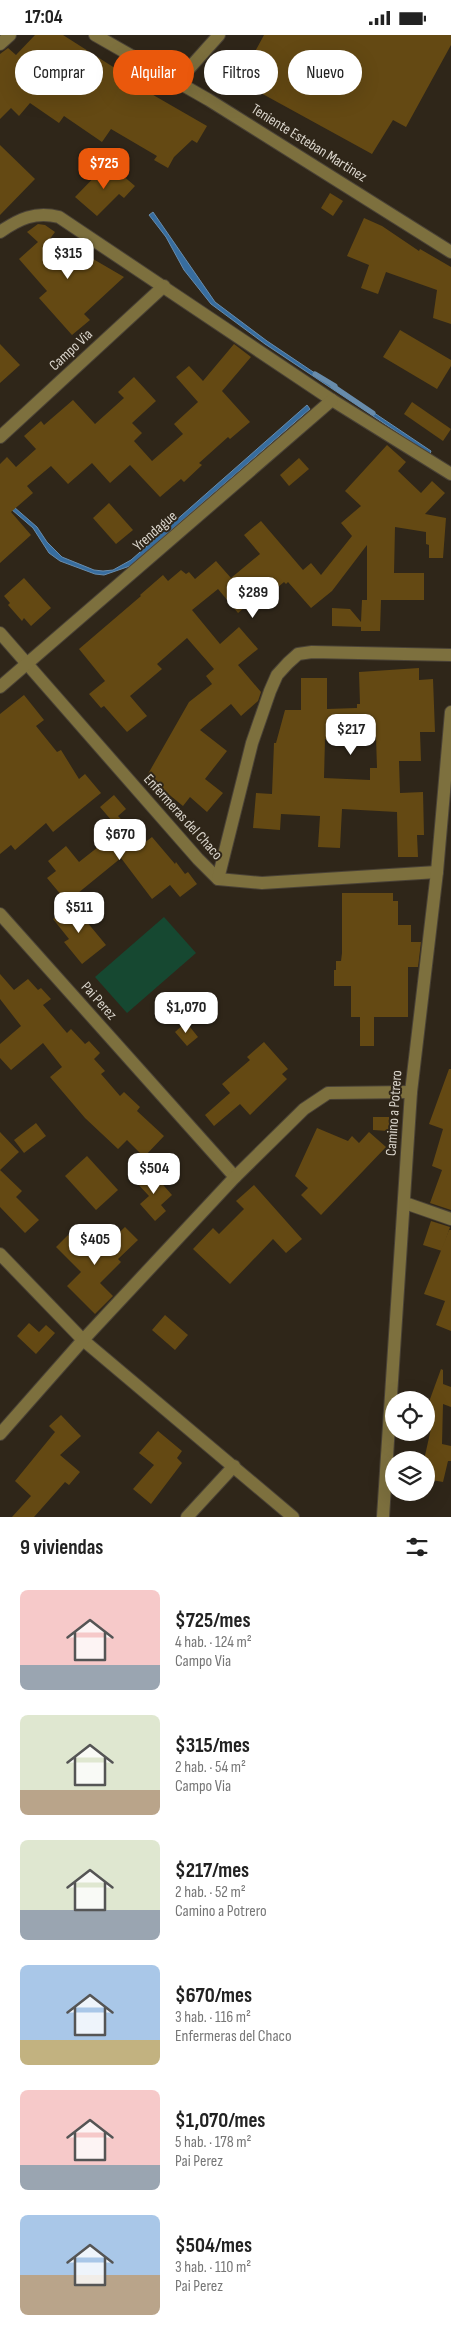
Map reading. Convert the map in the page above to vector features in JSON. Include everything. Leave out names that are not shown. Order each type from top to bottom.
[{"type":"street","points":[[0,44],[10,35]]},
{"type":"street","name":"Teniente Esteban Martinez","points":[[95,35],[121,50]]},
{"type":"street","points":[[194,63],[219,35]]},
{"type":"street","name":"Teniente Esteban Martinez","points":[[194,93],[451,252]]},
{"type":"street","points":[[0,232],[16,221],[32,215],[49,214],[58,217],[332,400],[451,474]]},
{"type":"street","name":"Campo Via","points":[[0,437],[164,286]]},
{"type":"street","name":"Yrendague","points":[[0,687],[332,400]]},
{"type":"street","name":"Enfermeras del Chaco","points":[[0,633],[26,665],[218,879],[262,883],[437,872]]},
{"type":"street","points":[[218,879],[252,743],[276,675],[288,663],[298,654],[312,652],[451,655]]},
{"type":"street","name":"Camino a Potrero","points":[[383,1517],[411,1092],[437,872],[451,712]]},
{"type":"street","name":"Pai Perez","points":[[0,914],[235,1177]]},
{"type":"street","points":[[0,1434],[83,1340],[235,1177],[304,1109],[328,1093],[411,1092]]},
{"type":"street","points":[[404,1203],[451,1219]]},
{"type":"street","points":[[0,1254],[83,1340],[293,1517]]},
{"type":"street","points":[[188,1517],[234,1466]]},
{"type":"green space","points":[[164,917],[196,953],[127,1013],[95,977]]},
{"type":"water","points":[[153,212],[215,302],[267,341],[431,451],[430,454],[265,344],[211,304],[184,270],[166,237],[149,215]]},
{"type":"water","points":[[307,405],[310,409],[130,566],[104,575],[95,574],[60,561],[49,553],[33,528],[11,509],[14,507],[37,527],[47,542],[62,557],[94,570],[113,570],[131,560]]},
{"type":"building","points":[[35,35],[63,35],[87,50],[21,50]]},
{"type":"building","points":[[264,35],[451,35],[451,45],[406,127],[393,120],[372,154],[265,95],[278,95],[278,50],[256,50]]},
{"type":"building","points":[[8,48],[15,54],[15,95],[103,95],[103,61],[113,67],[113,95],[153,95],[207,126],[197,143],[192,140],[174,157],[168,168],[154,160],[157,156],[111,129],[102,142],[64,116],[59,123],[30,103],[19,116],[11,108],[0,119],[0,54]]},
{"type":"building","points":[[0,145],[35,179],[0,215]]},
{"type":"building","points":[[108,163],[135,186],[124,198],[119,194],[97,216],[75,197]]},
{"type":"building","points":[[330,193],[343,201],[333,216],[321,208]]},
{"type":"building","points":[[364,218],[382,226],[419,251],[420,249],[451,267],[451,324],[433,318],[437,290],[386,272],[378,294],[361,288],[369,265],[347,256]]},
{"type":"building","points":[[38,224],[45,225],[55,232],[46,244],[63,262],[80,247],[88,256],[124,277],[84,314],[90,320],[72,335],[39,298],[47,291],[19,259],[38,242],[27,232]]},
{"type":"building","points":[[400,330],[451,360],[451,366],[437,389],[383,357]]},
{"type":"building","points":[[0,344],[20,365],[0,383]]},
{"type":"building","points":[[234,344],[251,357],[222,391],[250,422],[230,439],[228,437],[199,463],[202,465],[184,482],[181,479],[160,497],[130,465],[110,483],[92,463],[68,484],[51,466],[27,486],[33,493],[11,512],[31,535],[0,563],[0,464],[7,457],[16,467],[36,449],[24,436],[41,421],[44,425],[73,400],[95,424],[124,398],[118,392],[134,377],[156,401],[132,423],[142,433],[134,441],[152,461],[183,434],[174,424],[198,402],[176,377],[189,366],[203,381]]},
{"type":"building","points":[[412,402],[451,429],[443,441],[404,414]]},
{"type":"building","points":[[387,445],[406,462],[398,471],[421,493],[432,481],[445,493],[425,514],[446,518],[443,558],[429,558],[426,532],[395,527],[394,573],[424,573],[424,600],[381,600],[380,631],[361,631],[361,627],[332,626],[332,608],[350,609],[361,622],[362,600],[367,600],[367,545],[332,591],[311,608],[288,582],[286,584],[284,582],[264,599],[260,594],[238,613],[218,589],[192,610],[220,644],[239,627],[258,649],[238,665],[261,692],[258,701],[241,716],[231,704],[200,730],[227,751],[205,779],[223,793],[207,812],[190,797],[183,806],[161,788],[148,774],[189,702],[212,684],[206,676],[214,669],[187,638],[157,664],[162,669],[130,696],[147,716],[127,732],[104,706],[101,708],[89,694],[105,681],[79,649],[163,575],[168,581],[181,570],[186,574],[189,572],[195,579],[216,561],[231,578],[260,554],[244,535],[261,521],[303,570],[311,563],[321,575],[352,536],[341,523],[361,506],[345,491]]},
{"type":"building","points":[[299,458],[309,469],[289,486],[280,475]]},
{"type":"building","points":[[109,503],[133,530],[116,544],[93,518]]},
{"type":"building","points":[[24,578],[51,608],[31,626],[24,618],[22,621],[8,605],[10,603],[4,596]]},
{"type":"building","points":[[419,668],[419,680],[433,679],[435,732],[420,732],[421,761],[399,761],[400,793],[423,792],[424,835],[417,835],[418,857],[398,857],[397,812],[342,809],[340,848],[318,847],[320,816],[281,814],[280,830],[253,828],[256,793],[272,794],[274,743],[276,743],[285,710],[301,710],[301,678],[327,678],[327,709],[357,708],[357,704],[360,704],[359,672]],"holes":[[[376,737],[377,768],[370,768],[370,780],[324,778],[325,739]]]},
{"type":"building","points":[[24,695],[44,720],[36,726],[57,752],[61,750],[79,779],[85,774],[101,793],[53,832],[46,823],[15,850],[11,845],[0,854],[0,714]]},
{"type":"building","points":[[114,795],[126,809],[118,816],[144,843],[152,837],[175,864],[176,862],[185,874],[188,872],[197,884],[180,897],[170,885],[152,899],[121,858],[67,902],[47,878],[56,871],[48,861],[66,846],[79,862],[112,836],[105,828],[112,821],[100,807]]},
{"type":"building","points":[[342,893],[393,893],[393,901],[398,901],[398,925],[411,925],[411,942],[421,942],[418,967],[408,967],[408,1017],[374,1017],[374,1046],[360,1046],[360,1017],[351,1017],[351,986],[334,986],[336,961],[341,961],[342,953]]},
{"type":"building","points":[[72,904],[106,945],[82,964],[64,942],[69,939],[53,919]]},
{"type":"building","points":[[0,974],[14,990],[28,979],[38,990],[41,988],[51,999],[43,1005],[67,1033],[71,1029],[85,1044],[89,1041],[100,1053],[94,1059],[105,1071],[101,1074],[120,1096],[124,1092],[140,1107],[137,1111],[164,1136],[144,1157],[127,1140],[118,1149],[85,1118],[50,1077],[62,1067],[43,1043],[11,1070],[0,1058],[0,1044],[21,1026],[0,999]]},
{"type":"building","points":[[186,1022],[198,1037],[187,1046],[175,1032]]},
{"type":"building","points":[[264,1042],[288,1069],[282,1074],[287,1079],[250,1115],[240,1104],[214,1126],[205,1115],[230,1093],[222,1084],[250,1060],[247,1057]]},
{"type":"building","points":[[449,1069],[451,1069],[451,1210],[430,1203],[442,1170],[432,1166],[443,1129],[429,1124]]},
{"type":"building","points":[[373,1117],[389,1117],[389,1131],[373,1130]]},
{"type":"building","points":[[36,1123],[46,1136],[24,1153],[14,1140]]},
{"type":"building","points":[[317,1128],[348,1141],[352,1136],[359,1143],[369,1132],[386,1147],[321,1215],[301,1195],[308,1188],[295,1176]]},
{"type":"building","points":[[0,1132],[19,1152],[0,1170]]},
{"type":"building","points":[[87,1156],[118,1190],[96,1210],[65,1176]]},
{"type":"building","points":[[0,1170],[22,1191],[16,1197],[39,1220],[25,1233],[0,1207]]},
{"type":"building","points":[[150,1170],[172,1195],[161,1205],[166,1211],[155,1221],[140,1204],[149,1196],[136,1182]]},
{"type":"building","points":[[254,1185],[302,1239],[286,1253],[273,1239],[230,1284],[193,1249],[213,1228],[219,1234],[244,1209],[236,1201]]},
{"type":"building","points":[[431,1221],[450,1227],[442,1251],[423,1245]]},
{"type":"building","points":[[125,1227],[138,1240],[118,1259],[121,1262],[100,1283],[113,1296],[95,1314],[67,1286],[81,1272],[56,1247],[68,1235],[80,1248],[94,1235],[105,1246]]},
{"type":"building","points":[[449,1230],[451,1230],[451,1331],[436,1325],[445,1301],[424,1294]]},
{"type":"building","points":[[165,1315],[188,1335],[175,1350],[152,1330]]},
{"type":"building","points":[[29,1323],[39,1332],[46,1325],[55,1333],[36,1354],[17,1336]]},
{"type":"building","points":[[441,1369],[443,1370],[443,1384],[451,1387],[451,1407],[443,1404],[442,1444],[451,1446],[451,1461],[448,1461],[443,1482],[435,1481],[435,1451],[426,1451],[428,1441],[435,1441],[435,1391],[433,1391]]},
{"type":"building","points":[[61,1415],[81,1436],[60,1455],[80,1472],[69,1485],[65,1482],[34,1517],[12,1517],[31,1496],[15,1481],[55,1432],[49,1426]]},
{"type":"building","points":[[158,1431],[182,1451],[177,1458],[182,1463],[151,1504],[133,1489],[154,1465],[139,1453]]},
{"type":"waterway","points":[[315,374],[335,386]]},
{"type":"waterway","points":[[333,386],[373,413]]}]
